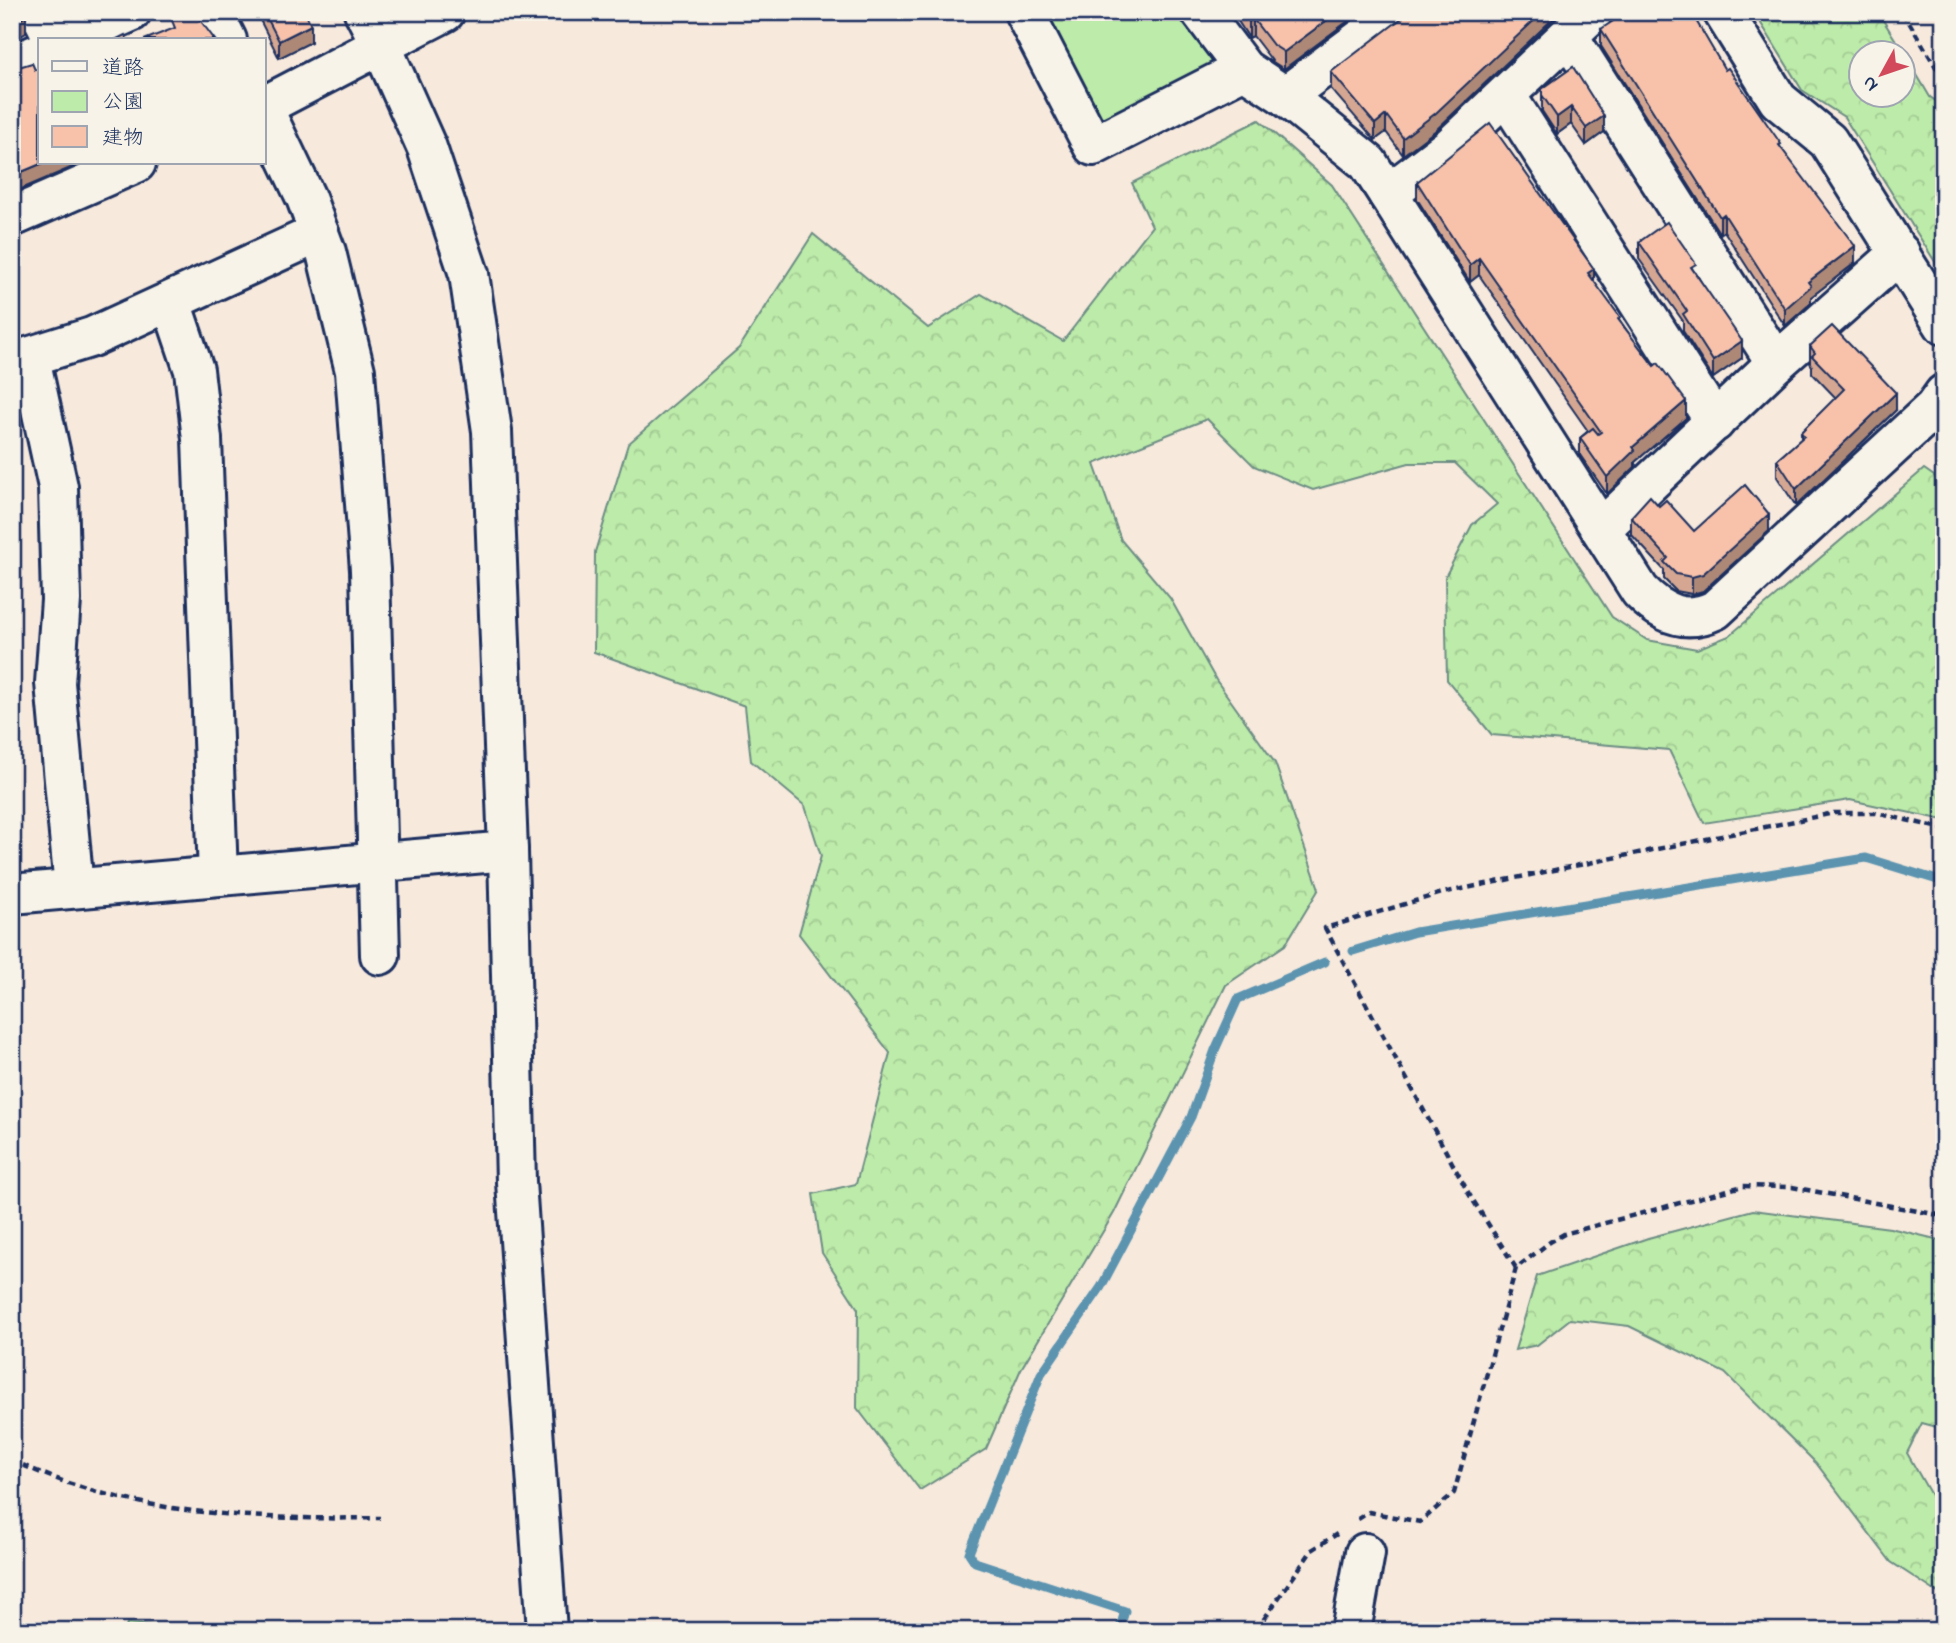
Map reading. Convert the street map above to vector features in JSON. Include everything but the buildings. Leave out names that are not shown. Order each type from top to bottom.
[{"type":"street","points":[[40,12],[53,38]]},
{"type":"street","points":[[72,38],[131,12]]},
{"type":"street","points":[[213,12],[226,38]]},
{"type":"street","points":[[266,107],[373,28],[445,12]]},
{"type":"street","points":[[1024,12],[1093,146],[1244,69]]},
{"type":"street","points":[[1201,12],[1244,69],[1285,96],[1368,163],[1640,591],[1651,604],[1666,613],[1685,618],[1715,610],[1934,408],[1944,394]]},
{"type":"street","points":[[1285,96],[1397,12]]},
{"type":"street","points":[[1723,12],[1778,100],[1828,141],[1944,325]]},
{"type":"street","points":[[1388,194],[1450,147],[1507,97],[1581,25],[1776,363]]},
{"type":"street","points":[[373,28],[427,148],[448,204],[469,274],[492,431],[508,851],[516,1182],[547,1631]]},
{"type":"street","points":[[12,65],[38,54]]},
{"type":"street","points":[[1507,97],[1715,422]]},
{"type":"street","points":[[266,118],[273,153],[306,198],[319,233],[355,372],[370,570],[380,955]]},
{"type":"street","points":[[12,217],[134,164]]},
{"type":"street","points":[[74,888],[55,682],[61,600],[58,487],[21,360],[92,337],[319,233]]},
{"type":"street","points":[[1601,529],[1776,363],[1900,253]]},
{"type":"street","points":[[172,302],[194,370],[202,439],[218,876]]},
{"type":"street","points":[[12,894],[508,851]]},
{"type":"street","points":[[1351,1631],[1356,1533]]},
{"type":"path","points":[[1903,12],[1936,67],[1944,74]]},
{"type":"path","points":[[1516,1268],[1469,1194],[1325,928],[1442,893],[1834,813],[1876,813],[1944,829]]},
{"type":"path","points":[[1265,1631],[1264,1619],[1312,1550],[1356,1533],[1369,1513],[1420,1522],[1454,1493],[1516,1268],[1564,1234],[1743,1186],[1792,1187],[1944,1216]]},
{"type":"path","points":[[12,1460],[137,1503],[193,1513],[254,1518],[380,1518]]},
{"type":"green space","points":[[1039,12],[1186,12],[1215,56],[1207,73],[1110,122],[1090,112]]},
{"type":"green space","points":[[1754,12],[1878,12],[1894,38],[1848,38],[1848,108],[1918,108],[1918,77],[1930,97],[1944,106],[1944,276],[1844,117],[1802,90]]},
{"type":"green space","points":[[1259,120],[1332,185],[1612,617],[1647,640],[1697,649],[1729,636],[1924,469],[1944,483],[1944,820],[1850,800],[1704,823],[1669,750],[1492,735],[1447,680],[1445,577],[1472,525],[1497,504],[1455,463],[1409,463],[1313,490],[1254,466],[1207,419],[1094,464],[1121,540],[1170,598],[1216,680],[1275,763],[1319,889],[1285,945],[1226,985],[1114,1213],[1021,1369],[986,1449],[920,1490],[857,1408],[858,1309],[822,1253],[813,1194],[856,1184],[890,1053],[799,934],[821,856],[805,806],[751,761],[745,706],[594,652],[595,552],[628,444],[739,348],[813,234],[928,328],[981,294],[1063,341],[1152,226],[1132,183]]},
{"type":"green space","points":[[1753,1210],[1890,1228],[1944,1241],[1944,1429],[1922,1423],[1907,1453],[1944,1518],[1944,1597],[1891,1562],[1816,1463],[1725,1373],[1629,1326],[1570,1319],[1537,1345],[1515,1350],[1537,1276],[1648,1238]]},
{"type":"green space","points":[[127,1623],[211,1630],[211,1631],[125,1631]]},
{"type":"waterway","points":[[1353,951],[1415,932],[1866,858],[1944,882]]},
{"type":"waterway","points":[[1119,1631],[1125,1611],[975,1562],[969,1553],[1041,1374],[1101,1287],[1191,1117],[1215,1050],[1238,999],[1325,962]]}]
